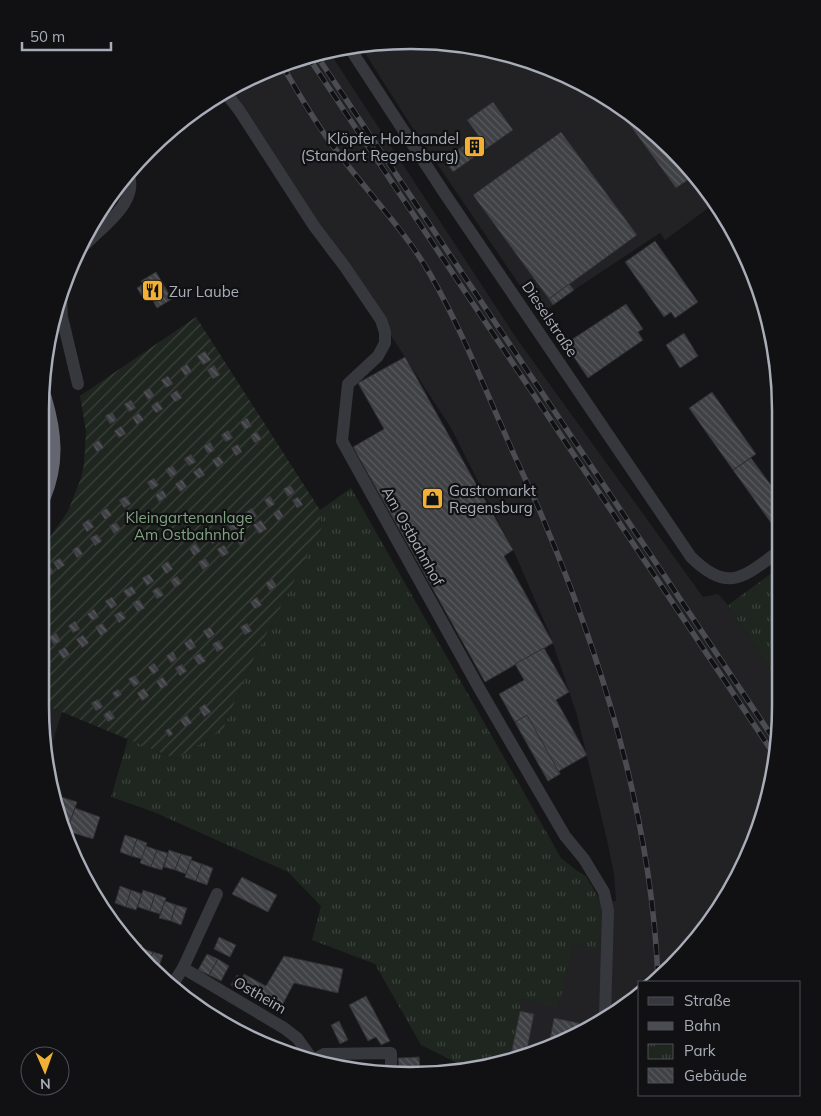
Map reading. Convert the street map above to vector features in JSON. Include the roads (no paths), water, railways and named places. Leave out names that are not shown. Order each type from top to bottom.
[{"type":"highway","points":[[49,439],[49,466]]},
{"type":"street","name":"Dieselstraße","points":[[353,54],[445,194],[691,557],[704,570],[716,576],[731,579],[746,575],[772,556]]},
{"type":"street","name":"Am Ostbahnhof","points":[[229,97],[314,226],[381,320],[385,332],[385,343],[378,356],[348,384],[342,441],[479,688],[565,836],[584,859],[604,892],[608,911],[605,1010]]},
{"type":"street","points":[[93,237],[119,212],[127,199],[131,182]]},
{"type":"street","points":[[62,314],[78,384]]},
{"type":"street","points":[[175,980],[183,968],[217,894]]},
{"type":"street","name":"Ostheim","points":[[183,968],[284,1028],[297,1038],[307,1052]]},
{"type":"street","name":"Ostheim","points":[[321,1056],[324,1054],[390,1053],[391,1066]]},
{"type":"railway","points":[[320,60],[771,734]]},
{"type":"railway","points":[[312,63],[769,748]]},
{"type":"railway","points":[[286,71],[328,140],[397,226],[430,274],[462,336],[542,516],[588,635],[622,748],[646,864],[654,921],[657,969]]},
{"type":"place","name":"Klöpfer Holzhandel (Standort Regensburg)","points":[[475,147]]},
{"type":"place","name":"Zur Laube","points":[[153,291]]},
{"type":"place","name":"Gastromarkt Regensburg","points":[[433,499]]},
{"type":"park label","name":"Kleingartenanlage Am Ostbahnhof","points":[[189,526]]}]
